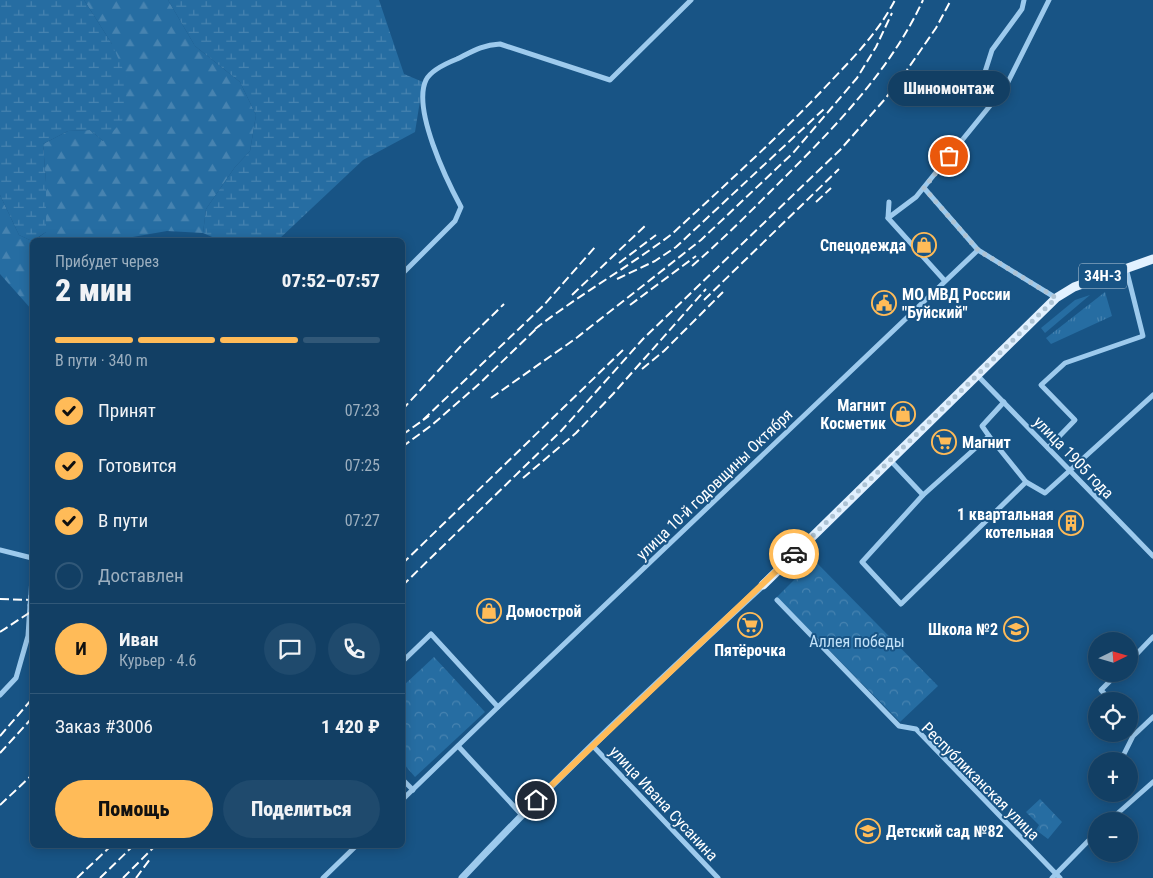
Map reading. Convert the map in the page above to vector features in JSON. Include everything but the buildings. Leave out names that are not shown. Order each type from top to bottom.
[{"type":"main road","name":"34Н-3","points":[[763,585],[1056,298],[1074,286],[1153,259]]},
{"type":"street","points":[[405,271],[456,221],[461,207],[443,173],[429,132],[422,95],[426,79],[440,66],[485,45],[500,44],[610,80],[691,0]]},
{"type":"street","points":[[1000,92],[987,83],[984,75],[992,50],[1022,9],[1024,0]]},
{"type":"street","points":[[888,218],[916,197],[1006,86],[1049,0]]},
{"type":"street","points":[[924,188],[978,250],[1056,298]]},
{"type":"street","points":[[889,202],[888,218],[944,281]]},
{"type":"street","name":"улица 10-й годовщины Октября","points":[[405,797],[978,250]]},
{"type":"street","points":[[1048,448],[1075,420],[1042,385],[1065,363],[1143,336],[1126,268]]},
{"type":"street","name":"улица 1905 года","points":[[978,376],[1153,556]]},
{"type":"street","points":[[1004,402],[982,426],[1026,482],[1045,493],[1153,395]]},
{"type":"street","points":[[989,436],[922,496],[862,562],[901,604],[1026,482]]},
{"type":"street","points":[[890,460],[922,496]]},
{"type":"street","points":[[0,550],[30,558]]},
{"type":"street","name":"34Н-3","points":[[462,878],[521,814],[763,585]]},
{"type":"street","name":"Республиканская улица","points":[[777,600],[899,726],[916,729],[1056,877]]},
{"type":"street","points":[[0,695],[16,678],[28,636],[30,605]]},
{"type":"street","points":[[405,659],[431,634],[498,707]]},
{"type":"street","points":[[1138,653],[1153,637]]},
{"type":"street","points":[[1103,692],[1101,690],[1109,682]]},
{"type":"street","points":[[1126,752],[1133,736],[1153,717]]},
{"type":"street","points":[[458,746],[521,814]]},
{"type":"street","name":"улица Ивана Сусанина","points":[[593,746],[718,878]]},
{"type":"street","points":[[405,782],[413,790]]},
{"type":"street","points":[[1119,812],[1153,782]]},
{"type":"street","points":[[1056,877],[1088,842]]},
{"type":"street","points":[[323,878],[354,848]]},
{"type":"green space","points":[[0,0],[84,0],[112,44],[128,81],[122,122],[103,141],[90,130],[68,131],[43,144],[46,182],[46,232],[37,238],[30,238],[30,240],[19,235],[0,195]]},
{"type":"green space","points":[[84,0],[168,0],[195,46],[240,82],[256,115],[250,151],[235,167],[206,209],[203,233],[167,231],[127,238],[38,238],[46,232],[46,182],[43,144],[68,131],[90,130],[103,141],[112,44]]},
{"type":"green space","points":[[168,0],[379,0],[404,74],[423,82],[415,132],[363,160],[280,238],[214,238],[203,233],[206,209],[235,167],[250,151],[256,115],[240,82],[195,46]]},
{"type":"green space","points":[[0,195],[19,235],[30,240],[30,308],[0,274]]},
{"type":"green space","points":[[1105,292],[1112,316],[1051,344],[1046,338]]},
{"type":"green space","points":[[1090,295],[1045,333],[1041,328],[1075,300]]},
{"type":"green space","name":"Аллея победы","points":[[814,560],[938,686],[900,722],[777,597]]},
{"type":"green space","points":[[434,657],[485,712],[415,777],[405,765],[405,684]]},
{"type":"green space","points":[[1040,799],[1062,822],[1048,839],[1036,830],[1039,825],[1026,812]]},
{"type":"railway","points":[[535,329],[672,234],[793,121],[866,43],[882,22],[895,0]]},
{"type":"railway","points":[[692,266],[796,166],[857,100],[894,52],[923,0]]},
{"type":"railway","points":[[405,583],[561,431],[643,339],[840,150],[885,99],[907,70],[936,28],[951,0]]},
{"type":"railway","points":[[491,398],[575,339],[701,240],[793,153],[857,78],[876,47],[892,13]]},
{"type":"railway","points":[[617,279],[655,261],[676,247],[824,109]]},
{"type":"railway","points":[[704,300],[839,169]]},
{"type":"railway","points":[[816,202],[831,188]]},
{"type":"railway","points":[[572,295],[646,225]]},
{"type":"railway","points":[[619,263],[656,235]]},
{"type":"railway","points":[[423,420],[544,305],[596,246]]},
{"type":"railway","points":[[630,305],[696,256]]},
{"type":"railway","points":[[523,478],[576,433],[706,289]]},
{"type":"railway","points":[[642,369],[664,351],[723,292]]},
{"type":"railway","points":[[405,407],[461,346],[504,304]]},
{"type":"railway","points":[[405,445],[432,425],[479,384],[539,326]]},
{"type":"railway","points":[[405,561],[623,350]]},
{"type":"railway","points":[[405,433],[429,416]]},
{"type":"railway","points":[[0,599],[30,600]]},
{"type":"railway","points":[[0,632],[30,612]]},
{"type":"railway","points":[[0,736],[30,701]]},
{"type":"railway","points":[[0,753],[30,720]]},
{"type":"railway","points":[[0,805],[30,777]]},
{"type":"railway","points":[[77,878],[109,848]]},
{"type":"railway","points":[[100,878],[131,848]]},
{"type":"railway","points":[[123,878],[153,848]]},
{"type":"railway","points":[[136,878],[150,859]]},
{"type":"way so far","points":[[794,554],[1056,298],[978,250],[924,188],[949,156]]},
{"type":"place","name":"Шиномонтаж","points":[[949,156]]},
{"type":"place","name":"Спецодежда","points":[[924,245]]},
{"type":"place","name":"МО МВД России \"Буйский\"","points":[[884,303]]},
{"type":"place","name":"Магнит Косметик","points":[[903,414]]},
{"type":"place","name":"Магнит","points":[[944,442]]},
{"type":"place","name":"1 квартальная котельная","points":[[1071,523]]},
{"type":"place","name":"Домострой","points":[[489,611]]},
{"type":"place","name":"Пятёрочка","points":[[750,625]]},
{"type":"place","name":"Школа №2","points":[[1016,629]]},
{"type":"place","name":"Детский сад №82","points":[[868,831]]},
{"type":"route","points":[[536,800],[794,554]]}]
